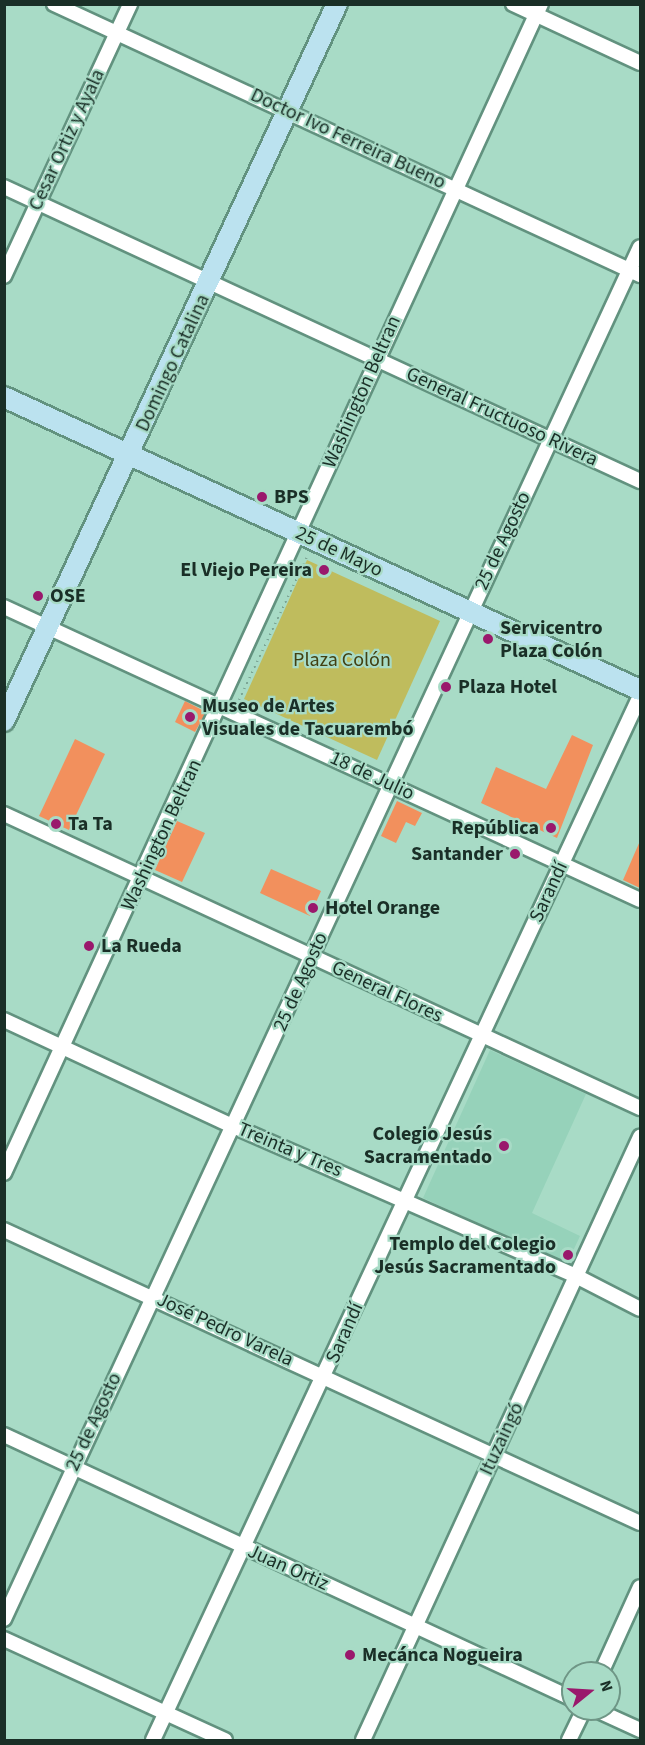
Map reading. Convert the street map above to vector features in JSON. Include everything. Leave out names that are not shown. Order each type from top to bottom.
[{"type":"street","name":"Doctor Ivo Ferreira Bueno","points":[[54,4],[635,272]]},
{"type":"street","name":"Cesar Ortiz y Ayala","points":[[4,276],[130,4]]},
{"type":"street","name":"Domingo Catalina","points":[[4,721],[211,282],[338,4]]},
{"type":"street","points":[[513,4],[539,10],[640,63]]},
{"type":"street","name":"Washington Beltran","points":[[4,1173],[142,880],[300,534],[376,358],[539,10]]},
{"type":"street","name":"General Fructuoso Rivera","points":[[4,187],[640,481]]},
{"type":"street","name":"25 de Agosto","points":[[4,1619],[73,1466],[235,1127],[550,441],[635,272],[640,247]]},
{"type":"street","name":"25 de Mayo","points":[[4,397],[640,690]]},
{"type":"street","name":"18 de Julio","points":[[4,607],[640,900]]},
{"type":"street","name":"Sarandí","points":[[153,1740],[325,1377],[640,696]]},
{"type":"street","name":"General Flores","points":[[4,814],[142,880],[313,956],[640,1108]]},
{"type":"street","name":"Treinta y Tres","points":[[4,1020],[235,1127],[405,1200],[640,1310]]},
{"type":"street","name":"Ituzaingó","points":[[363,1740],[577,1279],[640,1137]]},
{"type":"street","name":"José Pedro Varela","points":[[4,1230],[154,1296],[640,1523]]},
{"type":"street","name":"Juan Ortiz","points":[[4,1435],[561,1693]]},
{"type":"street","points":[[606,1661],[640,1587]]},
{"type":"street","points":[[4,1640],[225,1740]]},
{"type":"street","points":[[569,1740],[578,1721]]},
{"type":"street","points":[[620,1721],[640,1730]]},
{"type":"path","points":[[239,700],[306,554]]},
{"type":"shaded area","name":"Colegio Jesús Sacramentado","points":[[490,1050],[586,1094],[532,1213],[580,1236],[567,1264],[423,1198]]},
{"type":"green space","name":"Plaza Colón","points":[[307,560],[440,621],[377,760],[244,699]]},
{"type":"building","name":"Museo de Artes Visuales de Tacuarembó","points":[[185,701],[206,712],[195,732],[175,722]]},
{"type":"building","points":[[572,735],[593,745],[557,838],[481,803],[496,767],[546,789]]},
{"type":"building","points":[[75,739],[105,754],[69,830],[39,816]]},
{"type":"building","points":[[397,801],[422,813],[415,826],[406,822],[396,843],[381,836]]},
{"type":"building","points":[[177,821],[205,833],[182,882],[155,870]]},
{"type":"building","points":[[640,841],[640,888],[623,880]]},
{"type":"building","points":[[271,869],[321,891],[310,916],[260,893]]},
{"type":"place","name":"BPS","points":[[262,497]]},
{"type":"place","name":"El Viejo Pereira","points":[[324,570]]},
{"type":"place","name":"OSE","points":[[38,596]]},
{"type":"place","name":"Servicentro Plaza Colón","points":[[488,639]]},
{"type":"place","name":"Plaza Hotel","points":[[446,687]]},
{"type":"place","name":"Museo de Artes Visuales de Tacuarembó","points":[[190,717]]},
{"type":"place","name":"Ta Ta","points":[[56,824]]},
{"type":"place","name":"República","points":[[551,828]]},
{"type":"place","name":"Santander","points":[[515,854]]},
{"type":"place","name":"Hotel Orange","points":[[313,908]]},
{"type":"place","name":"La Rueda","points":[[89,946]]},
{"type":"place","name":"Colegio Jesús Sacramentado","points":[[504,1146]]},
{"type":"place","name":"Templo del Colegio Jesús Sacramentado","points":[[568,1255]]},
{"type":"place","name":"Mecánca Nogueira","points":[[350,1655]]}]
